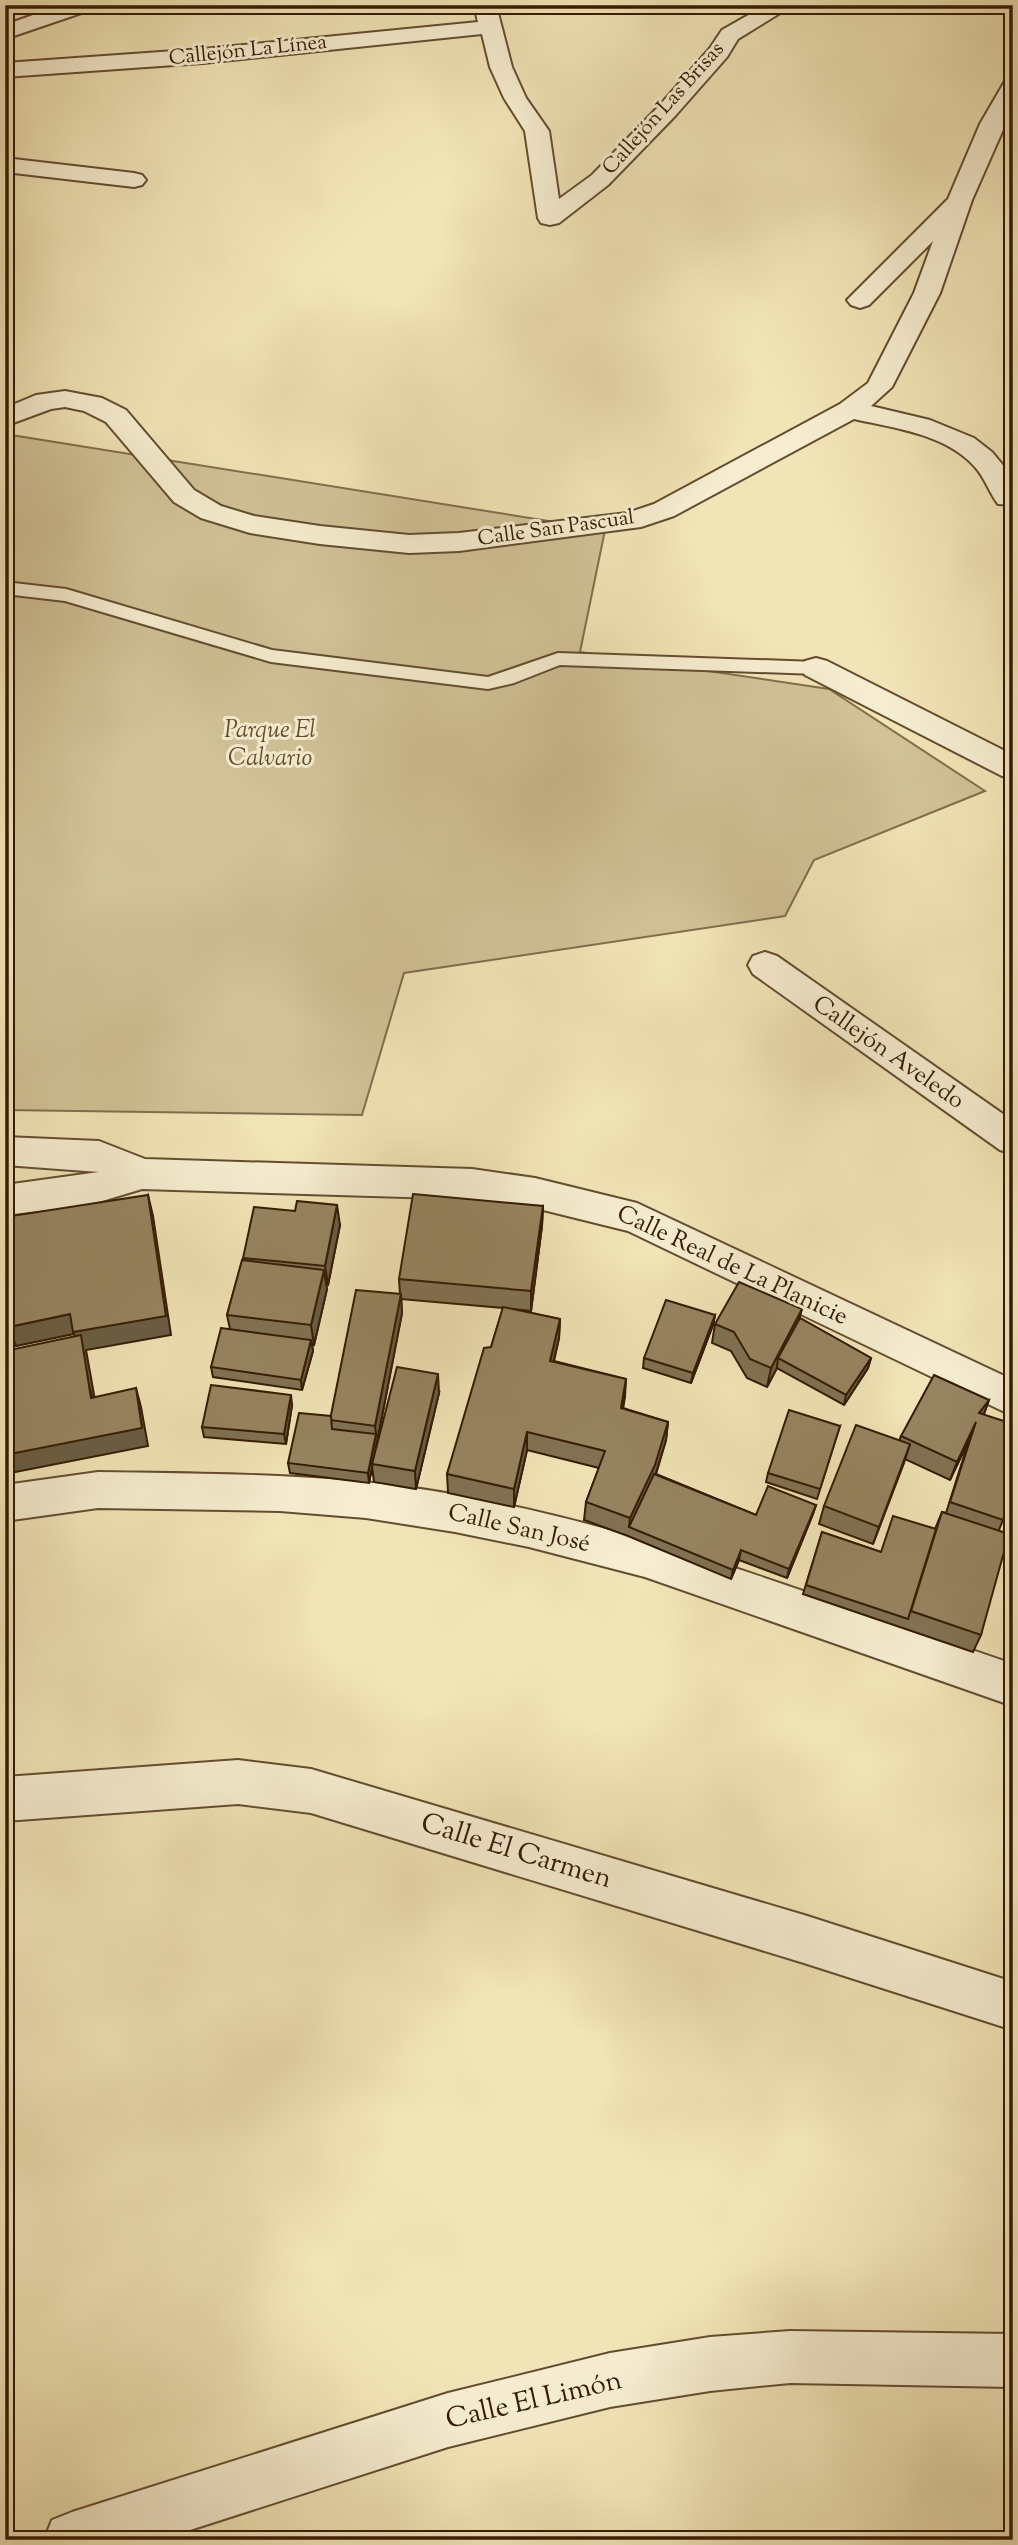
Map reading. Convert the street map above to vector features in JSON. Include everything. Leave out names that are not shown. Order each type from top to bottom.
[{"type":"street","points":[[5,32],[82,5]]},
{"type":"street","name":"Callejón Las Brisas","points":[[488,16],[501,67],[515,98],[537,131],[550,218],[600,180],[667,111],[719,52],[730,35],[782,5]]},
{"type":"street","name":"Callejón La Línea","points":[[5,70],[203,56],[488,16]]},
{"type":"street","name":"Calle San Pascual","points":[[5,418],[46,401],[65,399],[92,404],[116,416],[153,456],[184,496],[211,512],[250,524],[320,536],[409,544],[459,542],[631,522],[664,509],[850,410],[879,387],[927,293],[960,200],[992,124],[1013,86]]},
{"type":"street","points":[[5,165],[134,180]]},
{"type":"street","points":[[860,300],[960,200]]},
{"type":"street","points":[[850,410],[937,431],[965,443],[980,454],[1001,478],[1008,498]]},
{"type":"street","points":[[153,456],[185,476],[241,497],[290,508],[418,517]]},
{"type":"street","points":[[816,668],[1013,768]]},
{"type":"street","name":"Callejón Aveledo","points":[[765,965],[1013,1140]]},
{"type":"street","name":"Calle Real de La Planicie","points":[[5,1151],[99,1156],[142,1174]]},
{"type":"street","name":"Calle Real de La Planicie","points":[[5,1200],[89,1190],[142,1174],[472,1184],[590,1204],[637,1218],[1013,1399]]},
{"type":"street","name":"Calle San José","points":[[5,1503],[98,1490],[280,1493],[366,1500],[455,1513],[529,1528],[645,1558],[1013,1685]]},
{"type":"street","name":"Calle El Carmen","points":[[5,1799],[238,1782],[284,1786],[325,1795],[804,1938],[1013,2006]]},
{"type":"street","name":"Calle El Limón","points":[[72,2540],[449,2420],[610,2380],[710,2364],[790,2357],[1013,2361]]},
{"type":"lane","points":[[5,588],[66,595],[271,656],[488,684],[558,659],[816,668]]},
{"type":"green space","name":"Parque El Calvario","points":[[5,434],[605,530],[580,652],[829,689],[985,791],[814,860],[785,916],[404,973],[362,1115],[5,1110]]},
{"type":"building","points":[[413,1194],[543,1206],[531,1291],[399,1279]]},
{"type":"building","points":[[148,1195],[166,1316],[73,1332],[70,1314],[9,1327],[5,1298],[5,1217]]},
{"type":"building","points":[[297,1201],[337,1205],[325,1266],[243,1258],[254,1207],[295,1211]]},
{"type":"building","points":[[242,1260],[324,1270],[311,1325],[227,1315]]},
{"type":"building","points":[[739,1282],[802,1309],[771,1368],[750,1359],[734,1332],[715,1324]]},
{"type":"building","points":[[356,1290],[401,1294],[375,1426],[330,1420]]},
{"type":"building","points":[[666,1300],[715,1315],[693,1373],[644,1358]]},
{"type":"building","points":[[503,1307],[560,1319],[550,1361],[626,1379],[621,1408],[668,1422],[655,1465],[630,1518],[586,1502],[605,1451],[527,1432],[514,1489],[447,1474],[484,1348],[491,1347]]},
{"type":"building","points":[[800,1318],[871,1358],[846,1395],[778,1358]]},
{"type":"building","points":[[221,1328],[311,1340],[301,1380],[211,1367]]},
{"type":"building","points":[[81,1335],[91,1398],[136,1388],[142,1428],[5,1455],[5,1351]]},
{"type":"building","points":[[397,1367],[438,1374],[415,1471],[372,1464]]},
{"type":"building","points":[[934,1375],[989,1400],[979,1413],[1013,1424],[1013,1489],[1003,1520],[950,1502],[976,1422],[957,1462],[901,1436]]},
{"type":"building","points":[[211,1385],[291,1395],[284,1434],[202,1427]]},
{"type":"building","points":[[789,1410],[840,1426],[820,1489],[768,1473]]},
{"type":"building","points":[[299,1413],[331,1416],[332,1429],[376,1434],[368,1473],[288,1463]]},
{"type":"building","points":[[856,1425],[910,1444],[879,1527],[824,1506]]},
{"type":"building","points":[[654,1474],[756,1515],[768,1486],[816,1505],[789,1569],[741,1550],[733,1570],[629,1527]]},
{"type":"building","points":[[942,1512],[1009,1534],[981,1635],[911,1611]]},
{"type":"building","points":[[893,1516],[936,1529],[908,1619],[806,1585],[822,1532],[881,1552]]}]
